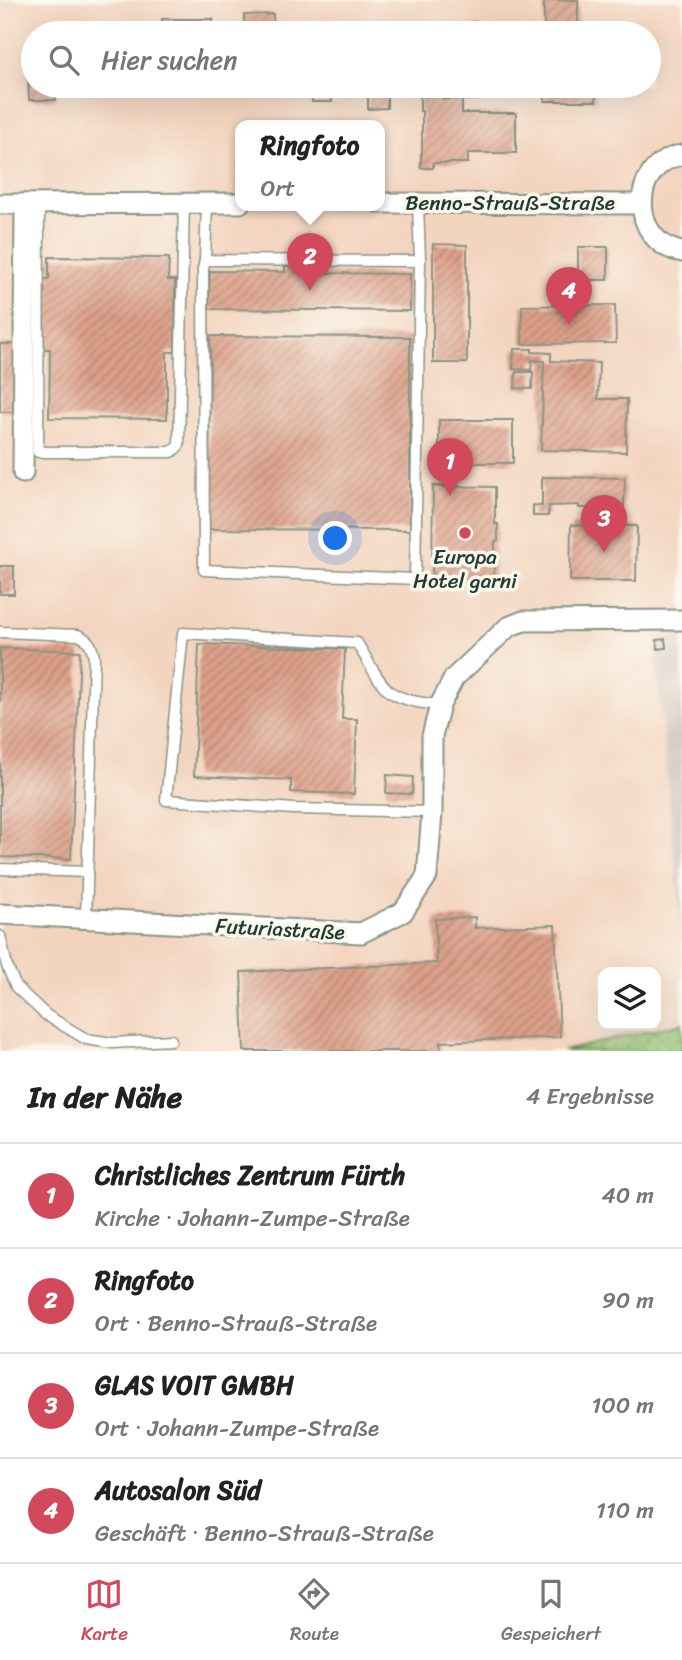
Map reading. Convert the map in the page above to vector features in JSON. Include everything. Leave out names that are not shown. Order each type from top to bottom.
[{"type":"street","points":[[682,155],[662,162],[651,174],[643,188],[641,204],[643,219],[650,233],[661,244],[682,252]]},
{"type":"street","points":[[0,204],[235,203]]},
{"type":"street","name":"Benno-Strauß-Straße","points":[[385,203],[641,204]]},
{"type":"street","points":[[23,473],[32,204]]},
{"type":"street","name":"Futuriastraße","points":[[0,914],[361,933],[403,912],[427,876],[432,812],[432,736],[440,705],[454,678],[508,627],[523,621],[682,620]]},
{"type":"lane","points":[[32,204],[38,452],[172,452],[179,445],[184,203]]},
{"type":"lane","points":[[207,203],[202,337],[204,570],[415,579],[420,261],[418,203]]},
{"type":"lane","points":[[205,260],[420,261]]},
{"type":"lane","points":[[0,632],[78,635],[86,638],[92,646],[86,919]]},
{"type":"lane","points":[[432,812],[294,809],[166,800],[183,634],[358,643],[380,681],[390,692],[418,703],[440,705]]},
{"type":"lane","points":[[0,869],[88,872]]},
{"type":"lane","points":[[0,936],[7,966],[16,987],[47,1015],[86,1039],[112,1043],[171,1040]]},
{"type":"shaded area","points":[[0,0],[682,0],[682,635],[654,636],[682,939],[682,1023],[661,1028],[661,967],[598,967],[598,1030],[652,1030],[563,1051],[0,1051]]},
{"type":"shaded area","points":[[682,635],[682,939],[654,636]]},
{"type":"green space","points":[[682,1023],[682,1051],[563,1051],[661,1030]]},
{"type":"building","points":[[544,0],[578,0],[578,21],[544,21]]},
{"type":"building","points":[[273,14],[273,21],[244,21],[244,15]]},
{"type":"building","points":[[162,19],[213,19],[213,21]]},
{"type":"building","points":[[29,98],[56,100],[29,100]]},
{"type":"building","points":[[312,98],[332,98],[332,102],[312,102]]},
{"type":"building","points":[[368,98],[387,98],[387,108],[368,109]]},
{"type":"building","points":[[420,98],[443,98],[462,99],[462,113],[516,113],[516,153],[468,153],[468,163],[433,163],[433,168],[421,168]]},
{"type":"building","points":[[545,98],[596,98],[596,101],[545,101]]},
{"type":"building","points":[[433,244],[467,245],[467,363],[433,363]]},
{"type":"building","points":[[578,247],[608,247],[608,280],[578,280]]},
{"type":"building","points":[[49,257],[169,258],[168,280],[175,280],[175,352],[167,352],[167,419],[49,418],[50,349],[42,349],[42,279],[49,279]]},
{"type":"building","points":[[285,265],[322,265],[322,273],[410,274],[410,311],[209,309],[210,271],[285,272]]},
{"type":"building","points":[[615,305],[616,343],[522,344],[522,306]]},
{"type":"building","points":[[210,336],[410,337],[410,530],[209,529]]},
{"type":"building","points":[[0,344],[14,344],[15,412],[0,412]]},
{"type":"building","points":[[514,349],[551,353],[551,361],[599,363],[598,399],[627,399],[626,452],[541,450],[544,361],[532,360],[531,370],[513,369]]},
{"type":"building","points":[[516,372],[533,372],[532,389],[515,388]]},
{"type":"building","points":[[439,420],[513,420],[513,463],[439,463]]},
{"type":"building","points":[[542,477],[625,478],[624,508],[549,506],[548,516],[533,516],[533,505],[542,506]]},
{"type":"building","name":"Europa Hotel garni","points":[[433,486],[495,487],[498,541],[495,542],[494,579],[432,579]]},
{"type":"building","points":[[571,525],[637,526],[636,581],[570,581]]},
{"type":"building","points":[[0,566],[14,566],[14,594],[0,594]]},
{"type":"building","points":[[665,639],[666,648],[658,649],[657,640]]},
{"type":"building","points":[[199,644],[345,649],[342,719],[357,719],[354,794],[291,792],[291,780],[194,776]]},
{"type":"building","points":[[0,648],[80,651],[71,859],[0,857]]},
{"type":"building","points":[[387,775],[413,777],[412,794],[386,793]]},
{"type":"building","points":[[475,917],[475,928],[555,925],[560,1037],[440,1042],[441,1051],[244,1051],[241,972],[437,963],[435,919]]},
{"type":"place","name":"Ringfoto","points":[[310,291]]},
{"type":"place","name":"Autosalon Süd","points":[[569,325]]},
{"type":"place","name":"Christliches Zentrum Fürth","points":[[450,496]]},
{"type":"place","name":"Europa Hotel garni","points":[[465,533]]},
{"type":"place","name":"GLAS VOIT GMBH","points":[[604,553]]}]
